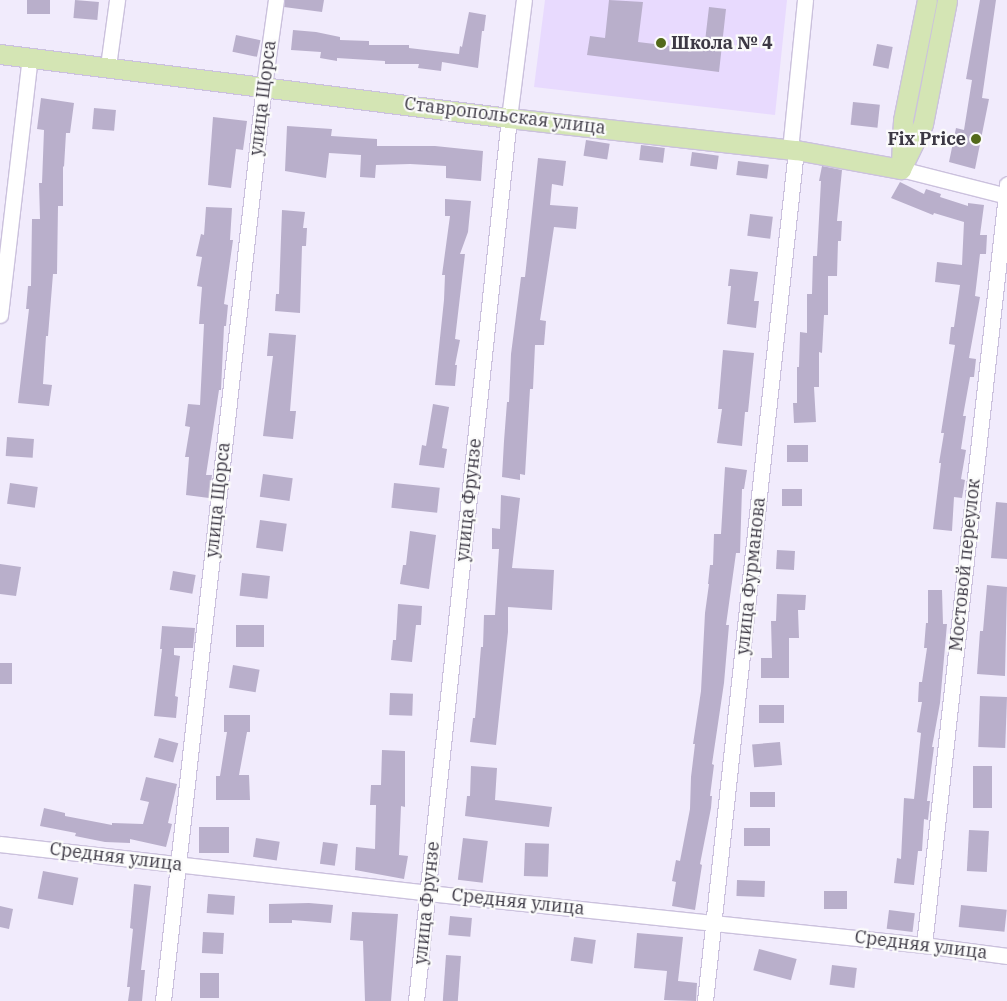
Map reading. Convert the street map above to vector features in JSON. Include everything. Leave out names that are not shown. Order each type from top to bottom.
[{"type":"main road","points":[[901,169],[903,120],[927,0]]},
{"type":"main road","points":[[901,169],[923,124],[948,0]]},
{"type":"main road","name":"Ставропольская улица","points":[[0,54],[264,85],[509,118],[793,150],[901,169]]},
{"type":"street","points":[[108,66],[117,0]]},
{"type":"street","name":"улица Щорса","points":[[163,1001],[264,85],[276,0]]},
{"type":"street","name":"улица Фрунзе","points":[[416,1001],[509,118],[524,0]]},
{"type":"street","name":"улица Фурманова","points":[[705,1001],[715,921],[793,150],[805,0]]},
{"type":"street","points":[[0,315],[30,57]]},
{"type":"street","name":"Ставропольская улица","points":[[901,169],[1006,192]]},
{"type":"street","name":"Мостовой переулок","points":[[924,944],[1006,192]]},
{"type":"street","name":"Средняя улица","points":[[0,844],[428,893],[715,921],[924,944],[1007,956]]},
{"type":"shaded area","name":"Школа № 4","points":[[545,0],[787,0],[775,115],[534,87]]},
{"type":"building","points":[[27,0],[50,0],[50,14],[27,14]]},
{"type":"building","points":[[75,0],[99,2],[97,20],[73,18]]},
{"type":"building","points":[[285,0],[324,0],[322,12],[284,7]]},
{"type":"building","points":[[609,0],[643,2],[638,42],[704,50],[709,7],[726,9],[719,72],[587,55],[590,36],[605,38]]},
{"type":"building","points":[[980,0],[996,0],[982,98],[989,99],[975,169],[949,162],[956,128],[964,130],[972,80],[966,79]]},
{"type":"building","points":[[469,12],[486,15],[484,31],[482,31],[478,68],[442,62],[441,71],[418,68],[419,64],[385,64],[385,61],[337,58],[337,61],[320,58],[321,52],[291,50],[293,30],[340,37],[340,40],[369,41],[369,45],[409,45],[409,48],[459,54]]},
{"type":"building","points":[[236,35],[260,40],[257,57],[232,52]]},
{"type":"building","points":[[877,44],[893,47],[889,69],[873,66]]},
{"type":"building","points":[[41,98],[74,103],[70,133],[66,133],[63,166],[63,206],[58,206],[57,274],[53,274],[48,336],[46,336],[43,384],[52,385],[49,406],[18,403],[29,309],[26,309],[28,286],[31,286],[32,219],[40,219],[39,183],[42,183],[44,130],[37,129]]},
{"type":"building","points":[[853,102],[880,105],[877,128],[851,125]]},
{"type":"building","points":[[94,108],[116,110],[114,131],[92,129]]},
{"type":"building","points":[[213,117],[247,121],[243,150],[236,149],[231,188],[208,185]]},
{"type":"building","points":[[287,126],[332,129],[331,136],[377,139],[377,146],[435,146],[483,151],[481,181],[446,178],[446,166],[410,164],[376,165],[375,178],[360,177],[361,155],[329,153],[326,178],[285,171]]},
{"type":"building","points":[[586,140],[610,144],[607,160],[583,156]]},
{"type":"building","points":[[641,145],[665,148],[663,163],[639,160]]},
{"type":"building","points":[[692,152],[719,156],[717,170],[690,166]]},
{"type":"building","points":[[538,158],[566,161],[563,186],[552,184],[550,205],[578,207],[576,229],[554,227],[540,320],[546,321],[544,345],[535,345],[533,389],[530,389],[525,475],[520,474],[520,480],[502,477],[504,441],[507,402],[509,402],[511,354],[521,277],[525,277]]},
{"type":"building","points":[[738,161],[769,165],[767,179],[736,175]]},
{"type":"building","points":[[822,166],[842,170],[837,221],[842,221],[841,241],[838,241],[837,276],[828,276],[828,315],[824,315],[822,353],[819,352],[819,387],[814,387],[816,422],[794,423],[793,403],[797,403],[797,367],[799,367],[800,332],[807,333],[807,294],[812,294],[813,256],[817,256],[821,181],[819,181]]},
{"type":"building","points":[[900,182],[924,194],[926,189],[941,194],[940,197],[968,206],[968,203],[984,205],[980,235],[987,235],[986,254],[980,254],[975,296],[980,297],[969,358],[976,359],[974,377],[970,377],[963,416],[966,416],[961,449],[966,450],[961,479],[965,480],[962,498],[954,497],[952,531],[933,529],[941,463],[939,463],[944,433],[941,433],[955,345],[949,344],[951,327],[954,327],[960,285],[935,282],[937,262],[962,265],[964,222],[934,213],[933,215],[891,198]]},
{"type":"building","points":[[445,199],[471,201],[468,232],[460,254],[465,254],[455,339],[460,340],[455,365],[457,365],[455,386],[435,385],[444,300],[445,275],[442,275],[450,216],[445,216]]},
{"type":"building","points":[[206,207],[232,208],[230,240],[233,240],[224,304],[228,305],[226,326],[224,326],[221,390],[219,390],[206,475],[212,475],[209,498],[186,495],[189,457],[185,457],[190,427],[185,426],[188,404],[200,405],[204,324],[199,324],[202,287],[197,286],[202,257],[196,256],[201,234],[204,235]]},
{"type":"building","points":[[282,210],[305,212],[303,228],[307,228],[306,246],[302,246],[300,313],[275,311],[276,294],[279,294]]},
{"type":"building","points":[[750,214],[773,217],[770,239],[747,236]]},
{"type":"building","points":[[730,269],[758,272],[754,301],[759,301],[756,328],[727,324],[731,286],[728,286]]},
{"type":"building","points":[[269,333],[296,335],[290,411],[296,411],[293,439],[263,436],[273,356],[267,356]]},
{"type":"building","points":[[723,350],[754,353],[748,412],[745,412],[742,446],[717,443],[722,409],[718,409]]},
{"type":"building","points":[[433,404],[449,407],[442,448],[447,449],[444,468],[419,465],[422,445],[426,446]]},
{"type":"building","points":[[7,437],[34,439],[33,458],[6,456]]},
{"type":"building","points":[[787,445],[808,445],[808,462],[787,462]]},
{"type":"building","points":[[725,467],[747,470],[744,489],[742,489],[740,553],[736,553],[726,625],[729,625],[724,683],[712,764],[714,765],[710,796],[712,796],[711,808],[700,864],[702,865],[695,910],[672,906],[676,882],[672,881],[676,860],[680,861],[690,809],[695,744],[693,744],[701,691],[705,613],[710,565],[713,565],[714,534],[721,534]]},
{"type":"building","points":[[263,474],[293,478],[290,501],[260,497]]},
{"type":"building","points":[[10,483],[38,487],[35,508],[7,504]]},
{"type":"building","points":[[394,483],[440,488],[437,513],[391,508]]},
{"type":"building","points":[[782,489],[802,489],[802,506],[782,506]]},
{"type":"building","points":[[501,495],[520,498],[512,568],[554,570],[552,610],[508,607],[508,632],[496,745],[470,742],[473,718],[475,718],[481,647],[483,647],[484,615],[495,615],[499,549],[492,549],[492,528],[500,529]]},
{"type":"building","points":[[996,502],[1007,503],[1007,559],[991,558]]},
{"type":"building","points":[[260,520],[287,524],[283,551],[256,548]]},
{"type":"building","points":[[410,531],[436,535],[429,589],[400,584],[403,565],[406,565]]},
{"type":"building","points":[[777,550],[795,551],[794,570],[776,569]]},
{"type":"building","points":[[0,564],[21,567],[16,596],[0,594]]},
{"type":"building","points":[[173,571],[196,575],[192,594],[170,590]]},
{"type":"building","points":[[242,573],[270,576],[267,599],[240,596]]},
{"type":"building","points":[[987,585],[1007,587],[1005,676],[977,674],[980,631],[983,631]]},
{"type":"building","points":[[928,590],[942,590],[943,624],[947,624],[940,703],[932,747],[934,747],[927,801],[930,801],[928,820],[924,819],[922,851],[918,851],[914,885],[894,883],[897,858],[901,859],[904,798],[914,799],[921,733],[917,732],[922,702],[918,702],[919,682],[922,682],[927,648],[924,648],[926,623],[928,623]]},
{"type":"building","points":[[777,594],[806,595],[805,610],[798,610],[799,638],[789,638],[789,678],[761,678],[761,658],[772,658],[771,621],[776,621]]},
{"type":"building","points":[[398,604],[422,606],[421,625],[416,625],[412,662],[391,660],[393,640],[396,640]]},
{"type":"building","points":[[236,625],[264,625],[264,647],[236,647]]},
{"type":"building","points":[[162,626],[195,628],[193,648],[174,648],[174,655],[180,656],[175,696],[178,697],[176,718],[154,716],[162,649],[160,649]]},
{"type":"building","points":[[0,663],[12,663],[12,684],[0,684]]},
{"type":"building","points":[[233,665],[260,670],[256,692],[229,688]]},
{"type":"building","points":[[390,693],[413,694],[412,716],[389,715]]},
{"type":"building","points":[[980,696],[1007,697],[1005,748],[978,747]]},
{"type":"building","points":[[759,705],[784,705],[784,723],[759,723]]},
{"type":"building","points":[[224,715],[250,715],[250,732],[247,732],[239,775],[249,775],[250,800],[216,800],[216,776],[220,776],[227,732],[224,732]]},
{"type":"building","points":[[159,738],[178,743],[173,762],[154,757]]},
{"type":"building","points":[[780,742],[782,765],[754,767],[752,744]]},
{"type":"building","points":[[382,750],[405,751],[405,807],[401,806],[399,855],[408,856],[404,879],[355,870],[356,847],[375,849],[376,805],[370,805],[371,785],[381,785]]},
{"type":"building","points":[[471,766],[497,768],[495,800],[552,807],[549,827],[465,816],[467,796],[470,796]]},
{"type":"building","points":[[973,766],[992,766],[992,808],[973,808]]},
{"type":"building","points":[[146,777],[177,784],[168,823],[172,824],[166,847],[130,839],[130,843],[105,842],[75,836],[76,833],[40,826],[44,808],[65,813],[65,816],[112,825],[112,823],[143,824],[149,802],[140,800]]},
{"type":"building","points":[[750,792],[775,792],[775,807],[750,807]]},
{"type":"building","points":[[199,827],[229,827],[229,853],[199,853]]},
{"type":"building","points":[[744,828],[770,828],[770,846],[744,846]]},
{"type":"building","points":[[969,830],[989,831],[987,872],[967,871]]},
{"type":"building","points":[[256,838],[280,842],[277,861],[253,857]]},
{"type":"building","points":[[463,838],[488,841],[483,883],[458,880]]},
{"type":"building","points":[[323,842],[338,844],[335,866],[320,864]]},
{"type":"building","points":[[525,843],[549,844],[548,877],[524,876]]},
{"type":"building","points":[[43,871],[78,878],[73,905],[38,898]]},
{"type":"building","points":[[737,880],[765,881],[764,897],[736,896]]},
{"type":"building","points":[[134,884],[151,886],[141,970],[145,970],[142,1001],[128,1001],[130,987],[127,987],[133,929],[130,928]]},
{"type":"building","points":[[824,891],[847,891],[847,909],[824,909]]},
{"type":"building","points":[[208,894],[235,896],[234,915],[207,913]]},
{"type":"building","points":[[309,903],[333,905],[331,923],[292,920],[292,923],[269,923],[269,904]]},
{"type":"building","points":[[961,905],[1007,910],[1004,932],[959,927]]},
{"type":"building","points":[[0,906],[13,909],[9,929],[0,927]]},
{"type":"building","points":[[889,910],[915,913],[912,932],[887,929]]},
{"type":"building","points":[[352,912],[398,914],[391,1001],[365,1001],[363,941],[350,940]]},
{"type":"building","points":[[450,916],[472,918],[470,937],[448,935]]},
{"type":"building","points":[[203,932],[224,933],[223,954],[202,953]]},
{"type":"building","points":[[637,933],[683,937],[678,981],[697,983],[696,1001],[664,1000],[667,971],[634,968]]},
{"type":"building","points":[[574,937],[596,940],[592,964],[571,961]]},
{"type":"building","points":[[759,949],[797,959],[791,980],[753,970]]},
{"type":"building","points":[[446,955],[461,956],[458,1001],[443,1001]]},
{"type":"building","points":[[832,965],[857,968],[854,988],[830,985]]},
{"type":"building","points":[[200,973],[219,973],[219,998],[200,998]]},
{"type":"place","name":"Школа № 4","points":[[661,43]]},
{"type":"place","name":"Fix Price","points":[[976,139]]}]
